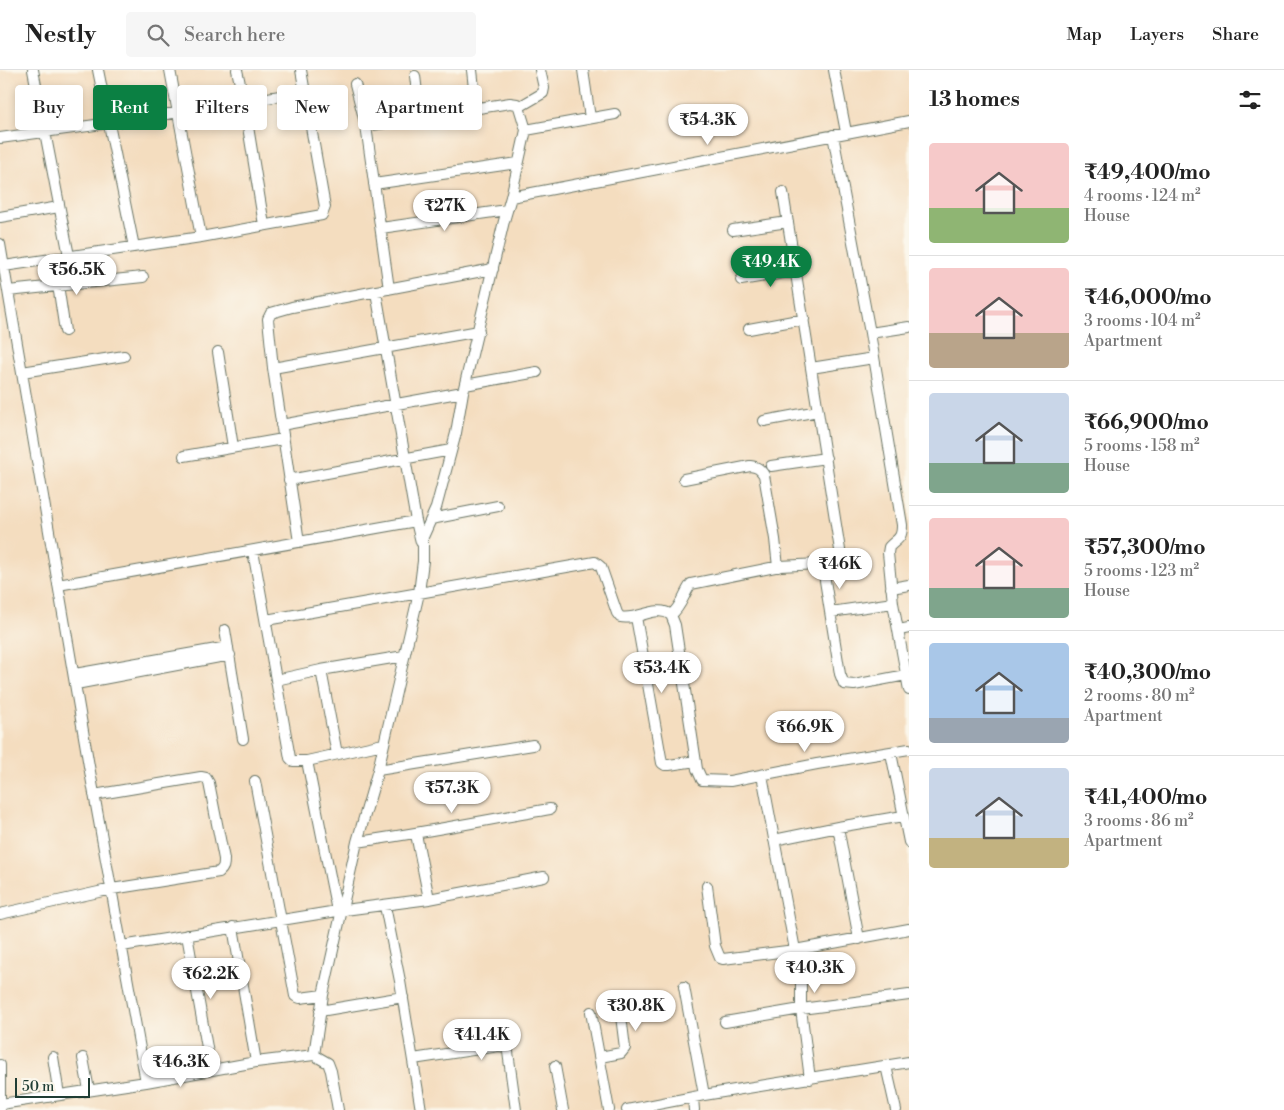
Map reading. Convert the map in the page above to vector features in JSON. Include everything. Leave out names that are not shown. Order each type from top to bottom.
[{"type":"street","points":[[32,70],[69,256]]},
{"type":"street","points":[[98,70],[101,85]]},
{"type":"street","points":[[170,70],[177,103]]},
{"type":"street","points":[[237,70],[240,85]]},
{"type":"street","points":[[301,70],[304,85]]},
{"type":"street","points":[[472,70],[474,85]]},
{"type":"street","points":[[520,107],[543,93],[544,88],[540,70]]},
{"type":"street","points":[[583,70],[590,118]]},
{"type":"street","points":[[834,70],[846,132]]},
{"type":"street","points":[[415,76],[416,85]]},
{"type":"street","points":[[356,84],[358,92]]},
{"type":"street","points":[[422,546],[425,530],[438,502],[451,450],[526,130],[520,107],[517,104],[510,102],[482,106]]},
{"type":"street","points":[[526,130],[615,114]]},
{"type":"street","points":[[511,197],[909,121]]},
{"type":"street","points":[[0,138],[93,125]]},
{"type":"street","points":[[111,130],[134,247]]},
{"type":"street","points":[[182,130],[201,237]]},
{"type":"street","points":[[249,130],[264,225]]},
{"type":"street","points":[[2,262],[69,256],[134,247],[322,215],[324,212],[324,202],[312,130]]},
{"type":"street","points":[[367,130],[389,288]]},
{"type":"street","points":[[833,135],[870,333],[902,525],[900,538],[889,547],[888,553],[893,602],[904,629],[906,675],[909,690]]},
{"type":"street","points":[[374,184],[518,162]]},
{"type":"street","points":[[783,192],[840,550]]},
{"type":"street","points":[[0,217],[59,207]]},
{"type":"street","points":[[380,228],[506,210]]},
{"type":"street","points":[[733,230],[788,222]]},
{"type":"street","points":[[0,244],[94,795],[146,1082]]},
{"type":"street","points":[[299,542],[273,368],[268,319],[271,313],[292,307],[493,268]]},
{"type":"street","points":[[741,280],[796,271]]},
{"type":"street","points":[[8,291],[143,277]]},
{"type":"street","points":[[58,285],[65,331]]},
{"type":"street","points":[[314,1055],[322,995],[340,911],[357,842],[378,770],[419,593],[423,561],[422,546],[376,292]]},
{"type":"street","points":[[749,329],[804,319]]},
{"type":"street","points":[[870,333],[909,327]]},
{"type":"street","points":[[273,368],[479,331]]},
{"type":"street","points":[[218,352],[233,448]]},
{"type":"street","points":[[22,372],[124,356]]},
{"type":"street","points":[[811,368],[874,358]]},
{"type":"street","points":[[282,425],[396,404],[537,372]]},
{"type":"street","points":[[764,421],[818,411]]},
{"type":"street","points":[[184,456],[283,439]]},
{"type":"street","points":[[289,480],[451,450]]},
{"type":"street","points":[[771,466],[826,458]]},
{"type":"street","points":[[684,479],[750,466],[756,466],[760,469],[764,475],[778,567]]},
{"type":"street","points":[[431,519],[498,506]]},
{"type":"street","points":[[58,585],[416,521]]},
{"type":"street","points":[[253,551],[290,758],[293,761],[307,761],[383,744]]},
{"type":"street","points":[[266,620],[595,562],[601,567],[606,578],[620,617],[624,618],[662,611],[671,614]]},
{"type":"street","points":[[671,614],[680,606],[691,584],[778,567],[814,563],[821,565],[823,568],[840,674],[844,684],[854,685],[906,675]]},
{"type":"street","points":[[891,588],[909,586]]},
{"type":"street","points":[[831,612],[893,602]]},
{"type":"street","points":[[671,614],[675,626],[696,761],[702,780],[730,781],[909,749]]},
{"type":"street","points":[[636,616],[662,763],[665,766],[696,761]]},
{"type":"street","points":[[225,630],[243,738]]},
{"type":"street","points":[[75,679],[229,651]]},
{"type":"street","points":[[276,680],[321,670],[404,656]]},
{"type":"street","points":[[321,670],[337,754]]},
{"type":"street","points":[[378,770],[534,745]]},
{"type":"street","points":[[891,753],[909,842]]},
{"type":"street","points":[[307,761],[340,911]]},
{"type":"street","points":[[762,775],[802,984],[801,1009],[810,1079]]},
{"type":"street","points":[[0,914],[112,889],[219,872],[223,869],[224,859],[209,783],[206,778],[201,777],[94,795]]},
{"type":"street","points":[[255,781],[295,996],[300,998],[322,995]]},
{"type":"street","points":[[357,842],[416,834],[550,809]]},
{"type":"street","points":[[774,840],[903,816]]},
{"type":"street","points":[[838,827],[859,939]]},
{"type":"street","points":[[416,834],[429,899]]},
{"type":"street","points":[[122,946],[232,927],[429,899],[544,877]]},
{"type":"street","points":[[707,886],[715,946],[720,958],[729,959],[795,950],[909,929]]},
{"type":"street","points":[[385,906],[403,997],[421,1110]]},
{"type":"street","points":[[232,927],[256,1062]]},
{"type":"street","points":[[187,935],[211,1070]]},
{"type":"street","points":[[684,987],[704,1096]]},
{"type":"street","points":[[725,1022],[801,1009],[909,995]]},
{"type":"street","points":[[320,1011],[403,997]]},
{"type":"street","points":[[600,1057],[621,1052],[625,1048],[620,1008]]},
{"type":"street","points":[[591,1012],[609,1110]]},
{"type":"street","points":[[413,1059],[499,1046],[506,1047],[516,1110]]},
{"type":"street","points":[[0,1065],[1,1107],[59,1095],[146,1082],[256,1062],[314,1055],[328,1063],[338,1110]]},
{"type":"street","points":[[53,1057],[59,1095]]},
{"type":"street","points":[[83,1058],[89,1090]]},
{"type":"street","points":[[627,1110],[909,1062]]},
{"type":"street","points":[[555,1066],[563,1110]]},
{"type":"street","points":[[886,1066],[896,1110]]},
{"type":"street","points":[[692,1098],[694,1110]]}]
